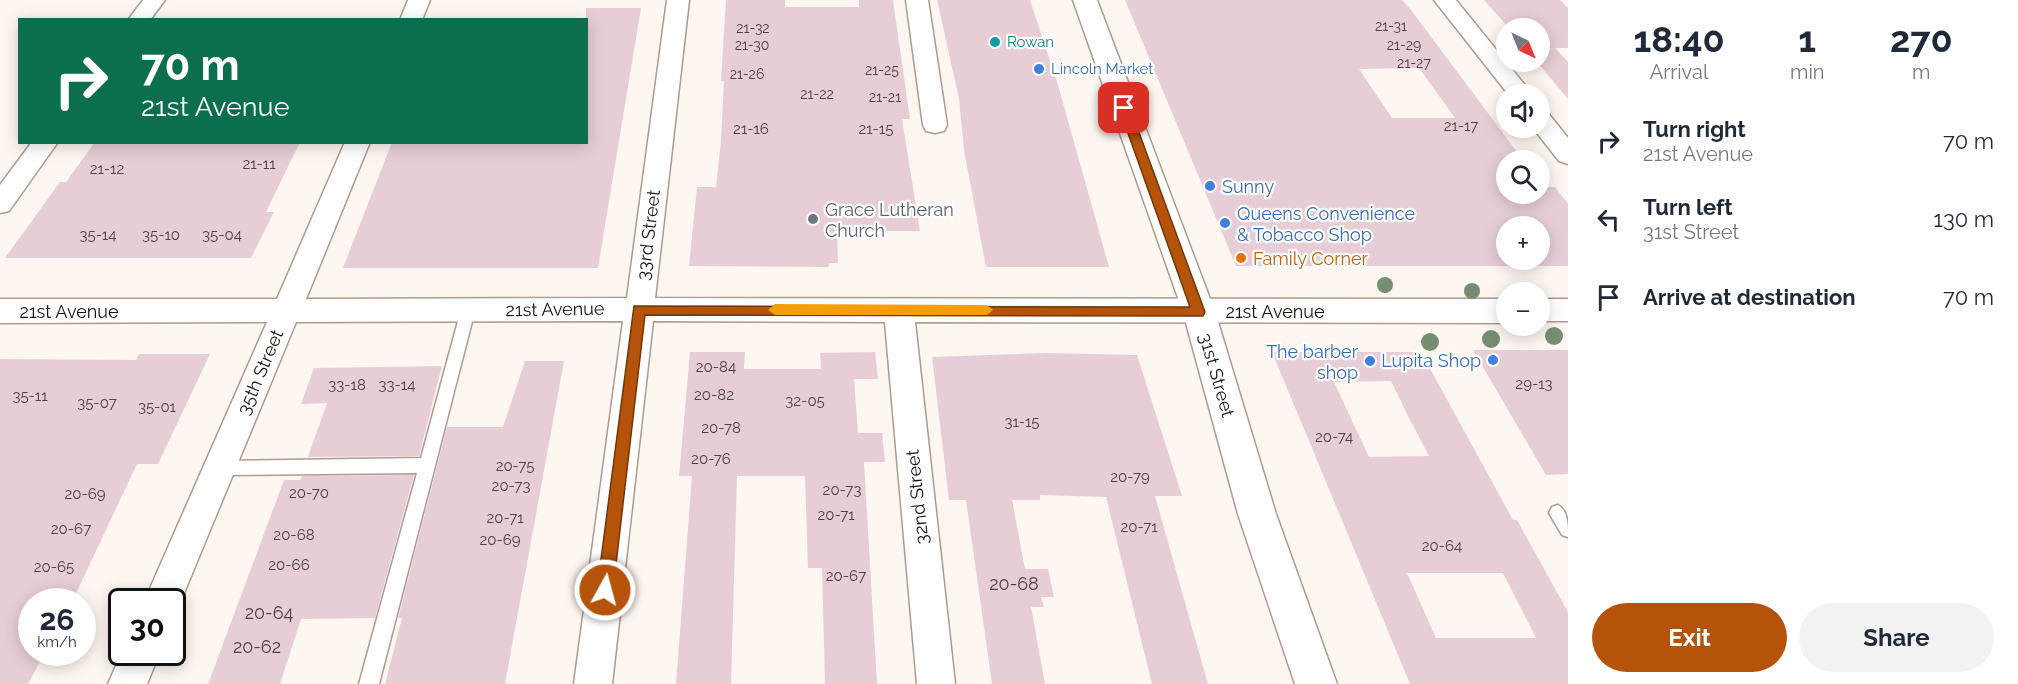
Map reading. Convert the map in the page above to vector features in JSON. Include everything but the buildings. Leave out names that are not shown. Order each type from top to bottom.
[{"type":"street","points":[[140,18],[154,0]]},
{"type":"street","points":[[412,18],[420,0]]},
{"type":"street","name":"33rd Street","points":[[593,684],[678,0]]},
{"type":"street","points":[[916,0],[935,125]]},
{"type":"street","name":"31st Street","points":[[1085,0],[1199,312],[1257,514],[1316,684]]},
{"type":"street","points":[[1445,0],[1512,84]]},
{"type":"street","points":[[1550,133],[1568,155]]},
{"type":"street","points":[[0,204],[45,144]]},
{"type":"street","name":"35th Street","points":[[168,588],[357,144]]},
{"type":"street","name":"32nd Street","points":[[898,309],[936,684]]},
{"type":"street","name":"21st Avenue","points":[[0,311],[1496,310]]},
{"type":"street","points":[[1550,310],[1568,310]]},
{"type":"street","points":[[127,684],[135,666]]},
{"type":"lane","points":[[369,684],[468,310]]},
{"type":"lane","points":[[219,468],[427,465]]},
{"type":"lane","points":[[1558,513],[1568,529]]},
{"type":"slow traffic","points":[[775,310],[987,310]]},
{"type":"place","name":"Rowan","points":[[995,42]]},
{"type":"place","name":"Lincoln Market","points":[[1039,69]]},
{"type":"place","name":"Sunny","points":[[1210,186]]},
{"type":"place","name":"Grace Lutheran Church","points":[[813,219]]},
{"type":"place","name":"Queens Convenience & Tobacco Shop","points":[[1225,223]]},
{"type":"place","name":"Family Corner","points":[[1241,258]]},
{"type":"place","name":"Lupita Shop","points":[[1493,360]]},
{"type":"place","name":"The barber shop","points":[[1370,361]]},
{"type":"route","points":[[605,590],[639,309],[1199,312],[1124,108]]}]
